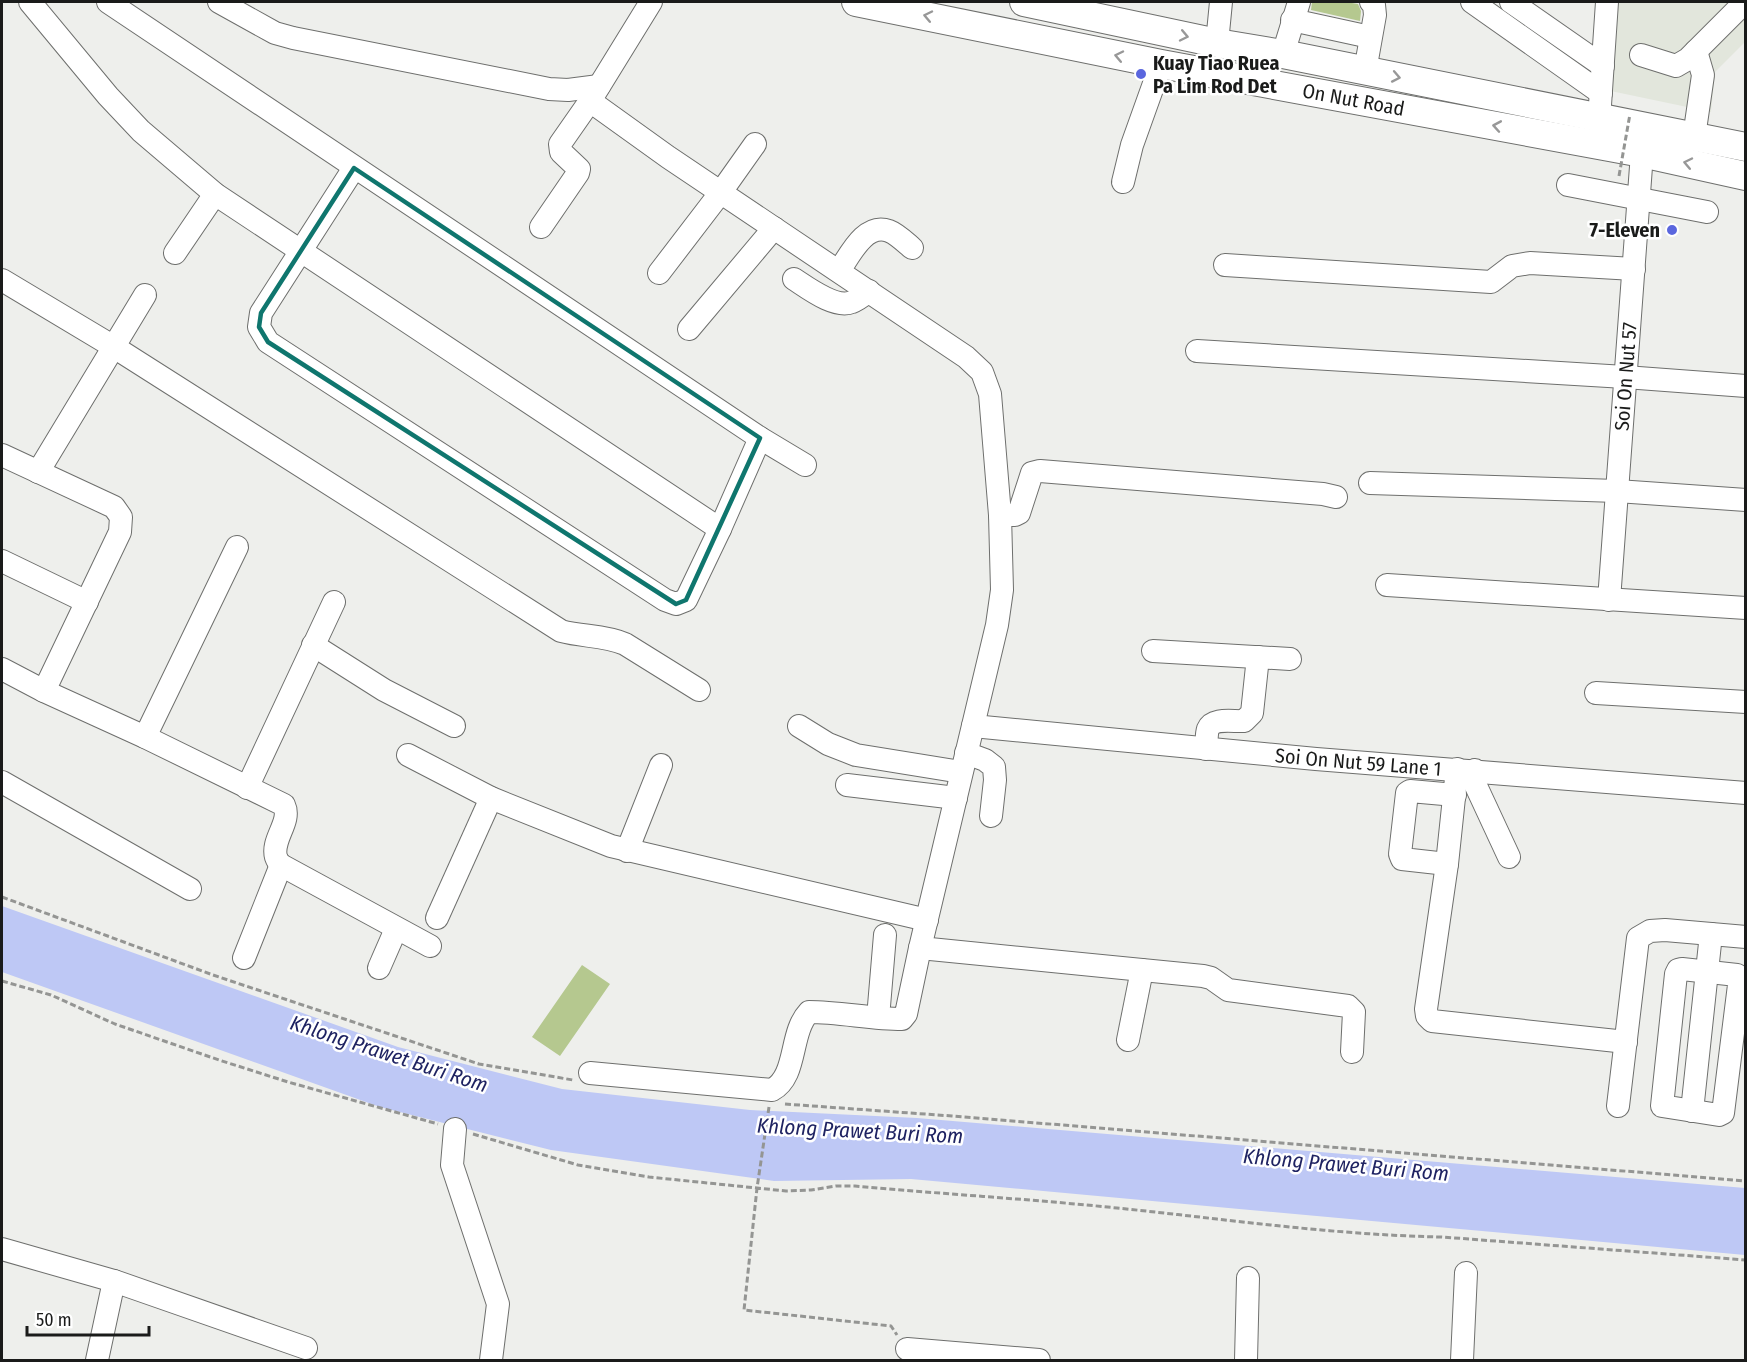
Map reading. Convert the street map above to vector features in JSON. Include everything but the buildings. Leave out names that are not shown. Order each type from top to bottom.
[{"type":"main road","name":"On Nut Road","points":[[856,2],[1161,64],[1642,153],[1746,176]]},
{"type":"main road","name":"On Nut Road","points":[[1024,2],[1217,43],[1365,71],[1600,105],[1694,136],[1746,147]]},
{"type":"street","points":[[30,2],[108,96],[141,131],[216,194],[720,529]]},
{"type":"street","points":[[108,2],[760,438],[805,465]]},
{"type":"street","points":[[219,2],[275,33],[293,38],[549,89],[595,94],[721,192],[966,357],[982,372],[990,394],[1000,515],[1002,590],[997,625],[906,1014],[902,1019],[886,1019],[809,1012],[802,1019],[785,1077],[768,1097],[584,1077]]},
{"type":"street","points":[[541,227],[579,170],[561,152],[560,144],[595,94],[651,2]]},
{"type":"street","points":[[1217,43],[1221,2]]},
{"type":"street","points":[[1365,71],[1375,9],[1371,2]]},
{"type":"street","points":[[1472,2],[1600,105]]},
{"type":"street","points":[[1511,2],[1603,66]]},
{"type":"street","points":[[1600,105],[1607,2]]},
{"type":"street","points":[[1641,55],[1676,66],[1688,59],[1745,2]]},
{"type":"street","points":[[1283,54],[1296,11],[1370,37]]},
{"type":"street","points":[[1694,136],[1703,75],[1696,51]]},
{"type":"street","points":[[1123,182],[1132,145],[1161,64]]},
{"type":"street","points":[[659,273],[755,144]]},
{"type":"street","name":"Soi On Nut 57","points":[[1609,600],[1642,153]]},
{"type":"street","points":[[354,168],[261,313],[259,327],[268,342],[665,600],[676,604],[686,600],[760,438]]},
{"type":"street","points":[[1568,185],[1707,212]]},
{"type":"street","points":[[175,253],[216,194]]},
{"type":"street","points":[[689,328],[774,228]]},
{"type":"street","points":[[839,271],[870,231],[879,229],[890,231],[912,248]]},
{"type":"street","points":[[1226,265],[1491,282],[1512,266],[1530,263],[1634,269]]},
{"type":"street","points":[[794,279],[828,300],[843,304],[853,302],[869,291]]},
{"type":"street","points":[[2,280],[114,347],[561,631],[575,635],[614,639],[699,690]]},
{"type":"street","points":[[38,472],[145,295]]},
{"type":"street","points":[[1197,351],[1746,386]]},
{"type":"street","points":[[2,455],[114,507],[121,517],[120,532],[44,691]]},
{"type":"street","points":[[1000,515],[1019,513],[1032,473],[1040,471],[1323,494],[1336,497]]},
{"type":"street","points":[[1370,483],[1617,491],[1746,500]]},
{"type":"street","points":[[146,737],[237,547]]},
{"type":"street","points":[[2,561],[87,602]]},
{"type":"street","points":[[1387,585],[1746,608]]},
{"type":"street","points":[[247,788],[334,602]]},
{"type":"street","points":[[313,645],[384,690],[454,726]]},
{"type":"street","points":[[1153,651],[1290,659]]},
{"type":"street","points":[[1206,749],[1209,726],[1225,721],[1244,721],[1252,713],[1258,657]]},
{"type":"street","points":[[2,669],[284,805],[285,818],[276,844],[276,857],[281,865],[430,946]]},
{"type":"street","points":[[1596,693],[1746,702]]},
{"type":"street","points":[[799,726],[828,744],[856,755],[964,763],[985,760],[994,767],[991,816]]},
{"type":"street","name":"Soi On Nut 59 Lane 1","points":[[973,726],[1206,749],[1746,793]]},
{"type":"street","points":[[408,755],[491,798],[621,849],[927,920]]},
{"type":"street","points":[[621,849],[661,765]]},
{"type":"street","points":[[1466,769],[1455,795],[1426,1009],[1427,1016],[1432,1022],[1626,1042]]},
{"type":"street","points":[[1466,769],[1509,857]]},
{"type":"street","points":[[2,782],[190,889]]},
{"type":"street","points":[[847,785],[956,798]]},
{"type":"street","points":[[1447,864],[1402,859],[1401,844],[1407,793],[1410,791],[1455,795]]},
{"type":"street","points":[[437,918],[491,798]]},
{"type":"street","points":[[244,958],[281,865]]},
{"type":"street","points":[[379,968],[396,929]]},
{"type":"street","points":[[1618,1106],[1638,938],[1658,930],[1746,937]]},
{"type":"street","points":[[1692,1111],[1711,934]]},
{"type":"street","points":[[879,1006],[885,935]]},
{"type":"street","points":[[920,948],[1203,976],[1211,978],[1228,990],[1348,1006],[1354,1012],[1352,1052]]},
{"type":"street","points":[[882,968],[915,974]]},
{"type":"street","points":[[1682,969],[1708,972],[1740,977],[1724,1113],[1719,1115],[1662,1107],[1676,974],[1682,969]]},
{"type":"street","points":[[1128,1040],[1142,970]]},
{"type":"street","points":[[455,1129],[452,1165],[498,1304],[491,1360]]},
{"type":"street","points":[[2,1250],[114,1281],[306,1348]]},
{"type":"street","points":[[1462,1360],[1466,1273]]},
{"type":"street","points":[[1246,1360],[1248,1278]]},
{"type":"street","points":[[97,1360],[114,1281]]},
{"type":"street","points":[[907,1349],[939,1356],[1038,1360]]},
{"type":"path","points":[[1619,176],[1630,114]]},
{"type":"path","points":[[2,897],[213,975],[479,1064],[584,1077]]},
{"type":"path","points":[[2,981],[51,995],[115,1024],[288,1082],[578,1165],[650,1177],[786,1191],[855,1186],[1114,1208],[1395,1236],[1442,1237],[1746,1260]]},
{"type":"path","points":[[907,1349],[891,1326],[744,1310],[768,1097],[952,1116],[1746,1181]]},
{"type":"highlighted area","points":[[354,168],[760,438],[686,600],[676,604],[268,342],[259,327],[261,313]]},
{"type":"shaded area","points":[[1615,2],[1745,2],[1745,42],[1715,72],[1711,112],[1606,90]]},
{"type":"water","name":"Khlong Prawet Buri Rom","points":[[2,906],[398,1047],[562,1089],[750,1110],[917,1118],[1745,1188],[1745,1255],[911,1179],[774,1181],[551,1150],[380,1107],[2,972]]},
{"type":"place","name":"Kuay Tiao Ruea Pa Lim Rod Det","points":[[1141,74]]},
{"type":"place","name":"7-Eleven","points":[[1672,230]]}]
